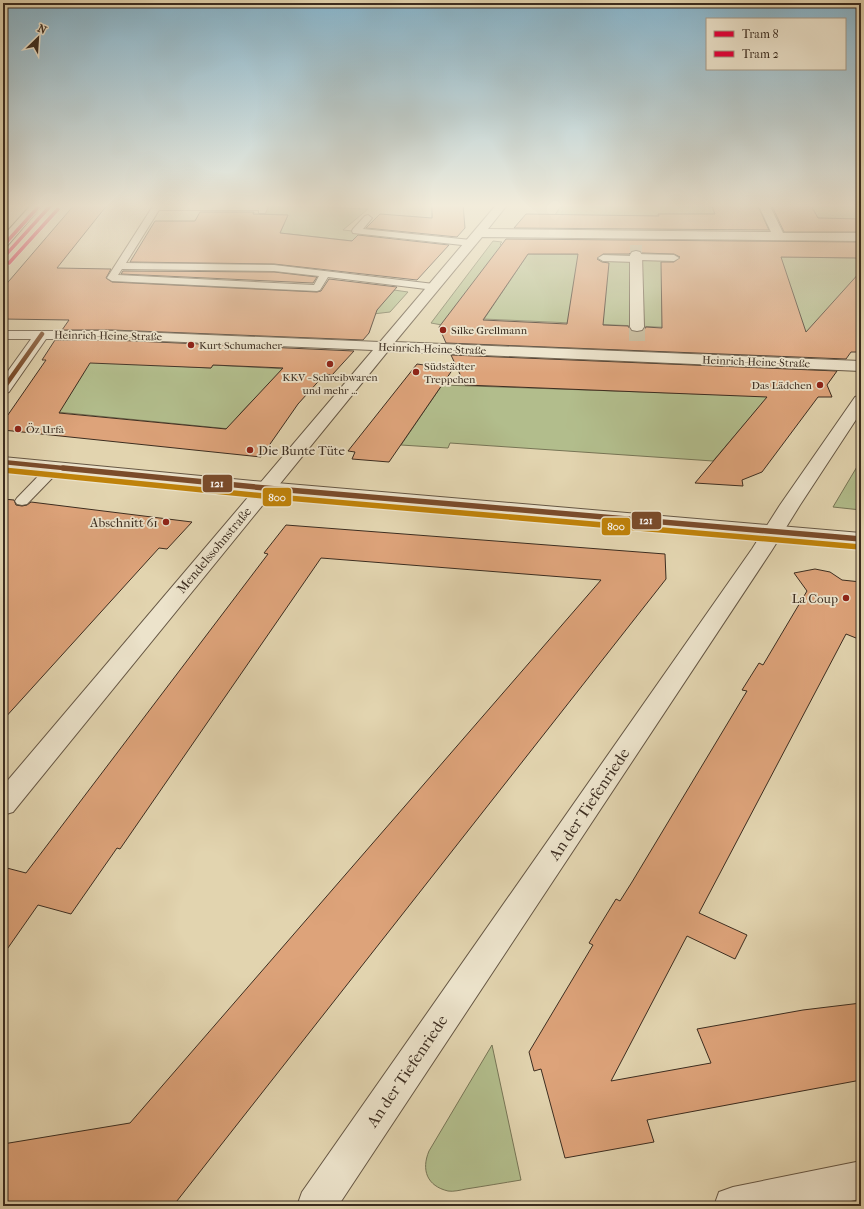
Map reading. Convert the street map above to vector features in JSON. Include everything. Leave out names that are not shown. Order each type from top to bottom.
[{"type":"street","name":"Mendelssohnstraße","points":[[3,805],[265,488],[456,260]]},
{"type":"street","points":[[636,260],[637,334],[639,357]]},
{"type":"street","points":[[3,389],[42,334]]},
{"type":"street","name":"Heinrich-Heine-Straße","points":[[3,335],[112,335],[861,366]]},
{"type":"street","name":"An der Tiefenriede","points":[[316,1206],[775,530],[861,400]]},
{"type":"street","points":[[3,462],[265,488],[775,530],[861,539]]},
{"type":"street","points":[[733,1206],[861,1180]]},
{"type":"lane","points":[[123,260],[112,278],[317,288],[325,274]]},
{"type":"lane","points":[[120,266],[200,265],[274,268],[434,287]]},
{"type":"lane","points":[[22,501],[56,467]]},
{"type":"green space","points":[[478,260],[491,260],[442,325],[431,323]]},
{"type":"green space","points":[[524,260],[861,260],[861,278],[834,330],[789,333],[484,319]]},
{"type":"green space","points":[[394,290],[408,292],[390,312],[373,314]]},
{"type":"green space","points":[[79,361],[211,368],[213,365],[287,369],[259,398],[255,398],[238,416],[230,429],[47,411],[52,403],[65,403],[84,371]]},
{"type":"green space","points":[[442,385],[760,396],[782,395],[771,410],[759,407],[713,461],[450,443],[448,448],[401,445]]},
{"type":"green space","points":[[861,460],[861,510],[833,507]]},
{"type":"green space","points":[[492,1045],[521,1180],[457,1191],[441,1189],[431,1181],[426,1171],[429,1151]]},
{"type":"building","points":[[27,260],[63,260],[57,268],[111,269],[106,278],[112,282],[317,292],[321,291],[329,279],[397,287],[377,310],[369,333],[363,340],[112,330],[62,330],[69,320],[3,319],[3,288]]},
{"type":"building","points":[[131,260],[435,260],[417,280],[274,264],[130,262]]},
{"type":"building","points":[[490,260],[524,260],[483,320],[567,324],[577,260],[599,260],[609,263],[603,325],[628,326],[631,331],[637,332],[643,331],[646,327],[662,328],[661,262],[674,262],[676,260],[782,260],[806,332],[861,271],[861,352],[851,352],[846,359],[446,343],[439,327]]},
{"type":"building","points":[[123,271],[274,272],[317,277],[313,283],[121,274]]},
{"type":"building","points":[[55,340],[112,340],[354,351],[332,375],[325,374],[298,404],[261,457],[3,430],[3,422],[46,360],[42,360]],"holes":[[[90,363],[211,368],[213,365],[283,368],[226,429],[59,413]]]},
{"type":"building","points":[[451,355],[837,371],[827,385],[832,397],[818,397],[762,472],[742,480],[743,486],[695,483],[767,397],[465,385]]},
{"type":"building","points":[[417,364],[453,369],[389,462],[352,459],[355,452],[348,451]]},
{"type":"building","points":[[3,499],[14,500],[16,505],[22,506],[31,502],[192,522],[167,549],[159,548],[3,720]]},
{"type":"building","points":[[286,525],[665,554],[666,579],[173,1206],[3,1206],[3,1144],[130,1123],[601,580],[321,558],[120,849],[117,848],[71,914],[38,905],[3,955],[3,867],[26,873],[268,554],[264,553]]},
{"type":"building","points":[[815,569],[830,572],[842,580],[861,582],[861,640],[846,634],[699,913],[747,935],[735,959],[687,936],[611,1081],[711,1063],[697,1029],[803,1010],[861,1003],[861,1080],[647,1120],[654,1142],[565,1158],[541,1069],[534,1071],[529,1052],[593,945],[589,943],[616,899],[620,901],[632,882],[747,691],[742,690],[759,663],[763,665],[807,591],[794,573]]},
{"type":"tunnel","points":[[637,327],[637,341]]},
{"type":"transit line","name":"121","points":[[3,389],[42,334]]},
{"type":"transit line","name":"121","points":[[3,462],[265,488],[861,539]]},
{"type":"transit line","name":"800","points":[[3,470],[264,496],[860,547]]},
{"type":"place","name":"Silke Grellmann","points":[[443,330]]},
{"type":"place","name":"Kurt Schumacher","points":[[191,345]]},
{"type":"place","name":"KKV - Schreibwaren und mehr ...","points":[[330,364]]},
{"type":"place","name":"Südstädter Treppchen","points":[[416,372]]},
{"type":"place","name":"Das Lädchen","points":[[820,385]]},
{"type":"place","name":"Öz Urfa","points":[[18,429]]},
{"type":"place","name":"Die Bunte Tüte","points":[[250,450]]},
{"type":"place","name":"Abschnitt 61","points":[[166,522]]},
{"type":"place","name":"La Coup","points":[[846,598]]}]
